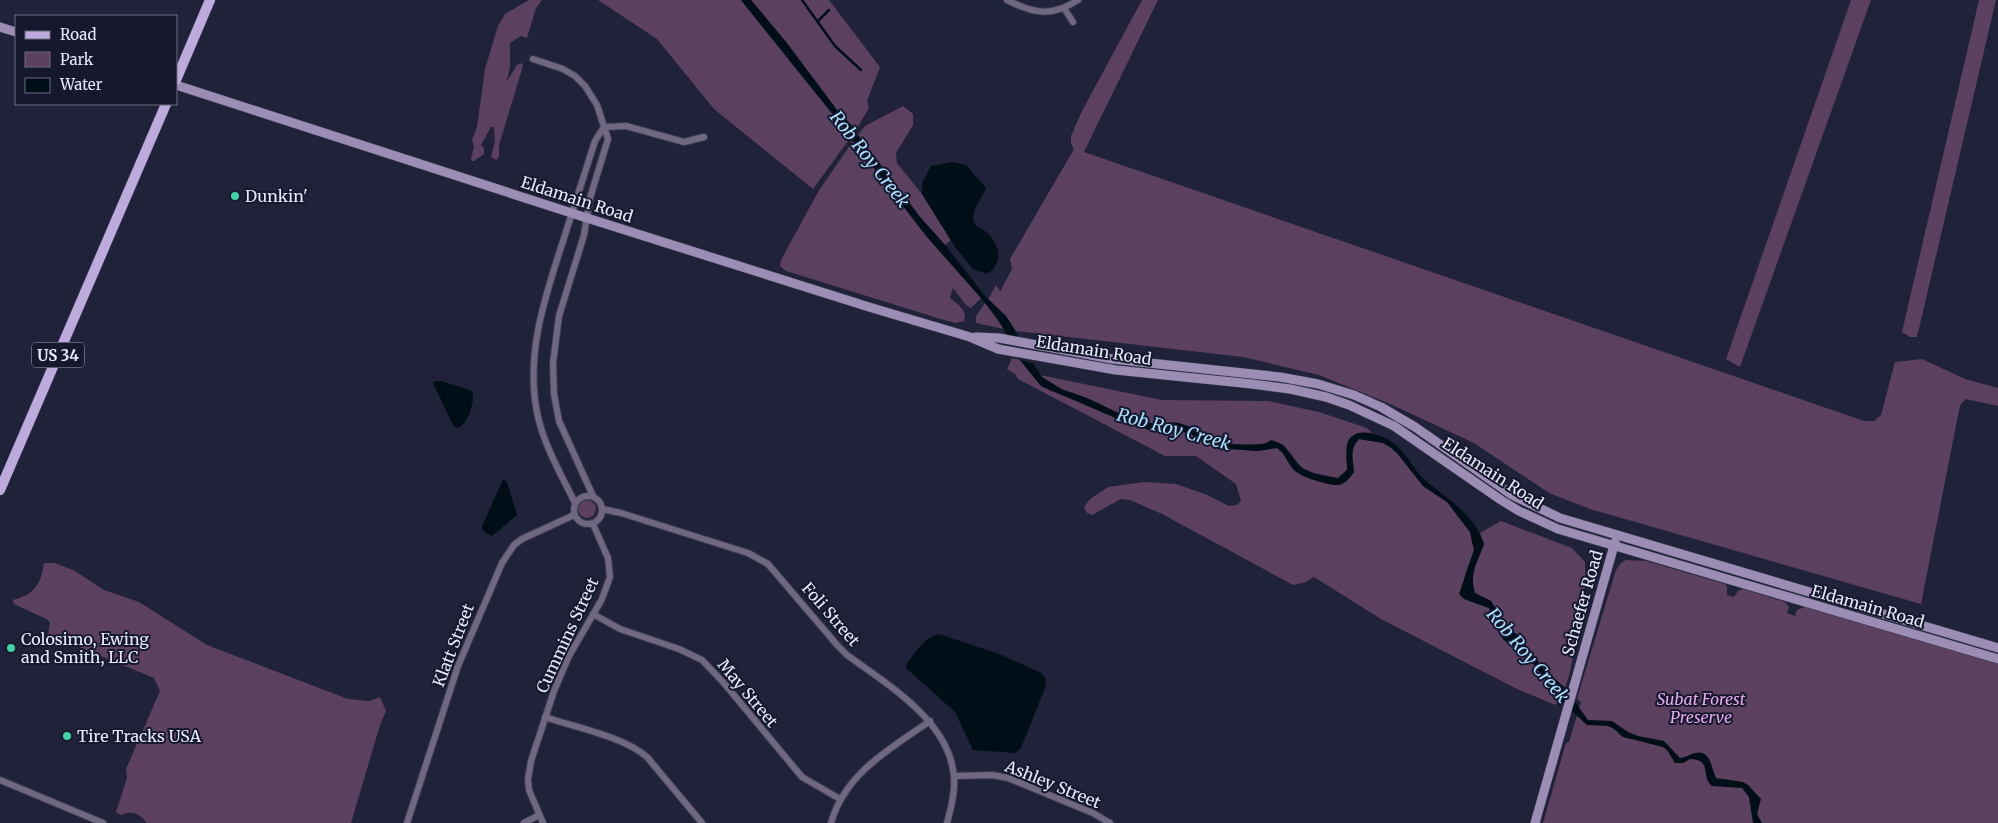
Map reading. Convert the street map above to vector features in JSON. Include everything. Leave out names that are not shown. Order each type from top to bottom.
[{"type":"main road","points":[[178,75],[210,0]]},
{"type":"main road","points":[[0,27],[15,32]]},
{"type":"main road","name":"Eldamain Road","points":[[178,86],[587,218],[970,337],[998,349],[1064,362],[1155,375],[1283,388],[1326,397],[1349,405],[1394,426],[1519,511],[1558,529],[1998,660]]},
{"type":"main road","name":"US 34","points":[[0,490],[166,105]]},
{"type":"main road","name":"Eldamain Road","points":[[970,337],[999,338],[1112,359],[1280,377],[1318,384],[1354,395],[1398,417],[1512,495],[1560,518],[1998,648]]},
{"type":"main road","name":"Schaefer Road","points":[[1535,823],[1618,535]]},
{"type":"main road","points":[[1796,600],[1800,589]]},
{"type":"street","points":[[1007,0],[1023,8],[1038,12],[1048,12],[1064,8],[1078,0]]},
{"type":"street","points":[[1064,8],[1073,22]]},
{"type":"street","points":[[534,59],[563,69],[575,76],[585,86],[597,105],[608,139],[590,198],[587,218],[559,316],[554,348],[553,381],[559,421],[574,458],[593,496],[598,500],[602,509],[601,516],[593,524],[580,522],[574,515],[575,503],[580,497],[593,496]]},
{"type":"street","points":[[604,127],[626,126],[684,142],[704,138]]},
{"type":"street","points":[[575,503],[542,433],[537,411],[534,358],[537,328],[545,298],[595,141],[604,127]]},
{"type":"street","name":"Foli Street","points":[[602,509],[621,513],[748,553],[768,564],[847,655],[920,711],[930,721],[946,747],[954,776],[954,790],[948,823]]},
{"type":"street","name":"Klatt Street","points":[[407,823],[458,666],[502,563],[514,545],[522,539],[574,515]]},
{"type":"street","name":"Cummins Street","points":[[543,823],[532,799],[528,779],[531,762],[545,717],[569,656],[607,588],[610,566],[593,524]]},
{"type":"street","name":"May Street","points":[[593,614],[620,629],[679,649],[702,660],[723,682],[797,773],[811,784],[840,799]]},
{"type":"street","points":[[545,717],[623,742],[638,749],[647,757],[702,823]]},
{"type":"street","points":[[831,823],[840,799],[850,783],[861,771],[930,721]]},
{"type":"street","name":"Ashley Street","points":[[954,776],[978,774],[1008,778],[1093,813],[1110,823]]},
{"type":"street","points":[[0,780],[103,823]]},
{"type":"street","points":[[524,823],[539,815]]},
{"type":"green space","points":[[529,0],[542,0],[536,8],[527,38],[521,36],[510,43],[510,68],[506,82],[517,65],[522,63],[523,66],[499,145],[499,156],[497,160],[491,157],[495,141],[494,127],[491,127],[481,145],[484,148],[484,154],[472,161],[474,147],[472,140],[477,127],[485,69],[498,26],[505,14]]},
{"type":"green space","points":[[598,0],[741,0],[851,137],[813,189],[714,109],[657,39]]},
{"type":"green space","points":[[751,0],[829,0],[880,67],[867,101],[869,108],[856,130],[837,110],[786,42]]},
{"type":"green space","points":[[1142,0],[1158,0],[1084,152],[1864,421],[1874,421],[1881,415],[1895,362],[1922,359],[1965,379],[1998,388],[1998,406],[1966,399],[1960,405],[1921,604],[1590,509],[1549,493],[1474,443],[1390,404],[1319,375],[1243,357],[1016,331],[1006,316],[988,300],[996,285],[1001,290],[1012,269],[1010,259],[1074,149],[1071,144],[1071,136],[1082,111]]},
{"type":"green space","points":[[1851,0],[1871,0],[1740,367],[1726,359]]},
{"type":"green space","points":[[1979,0],[1996,0],[1917,337],[1910,337],[1902,332]]},
{"type":"green space","points":[[903,106],[913,114],[913,125],[896,153],[897,163],[922,194],[951,240],[945,245],[920,217],[858,135],[865,126]]},
{"type":"green space","points":[[853,141],[927,237],[981,298],[971,308],[966,305],[953,288],[950,298],[959,305],[965,314],[964,321],[956,323],[944,320],[786,271],[780,266],[781,260],[818,192]]},
{"type":"green space","points":[[985,303],[1004,329],[976,323],[976,316]]},
{"type":"green space","points":[[1012,358],[1020,360],[1041,386],[1120,420],[1130,422],[1136,427],[1189,433],[1216,448],[1258,451],[1277,448],[1310,479],[1338,485],[1354,472],[1353,451],[1359,439],[1383,443],[1390,447],[1423,486],[1447,502],[1470,532],[1474,550],[1462,588],[1464,599],[1489,608],[1503,638],[1525,653],[1561,700],[1555,705],[1515,688],[1381,619],[1314,577],[1306,582],[1293,585],[1162,514],[1130,500],[1121,499],[1092,515],[1087,513],[1084,507],[1090,499],[1108,487],[1144,482],[1176,484],[1205,494],[1229,506],[1237,505],[1241,501],[1236,484],[1196,456],[1165,456],[1018,379],[1015,374],[1007,369]]},
{"type":"green space","points":[[1040,375],[1162,400],[1268,401],[1319,412],[1367,428],[1373,434],[1356,434],[1346,455],[1347,470],[1338,478],[1314,473],[1302,468],[1283,444],[1226,443],[1215,440],[1196,429],[1182,424],[1149,424],[1120,414],[1055,386]]},
{"type":"green space","points":[[587,500],[593,503],[596,509],[593,515],[587,518],[581,515],[578,509],[581,503]]},
{"type":"green space","points":[[1501,521],[1572,548],[1585,562],[1586,585],[1578,605],[1579,630],[1565,688],[1544,669],[1518,635],[1506,628],[1491,601],[1475,593],[1473,574],[1484,544],[1480,533]]},
{"type":"green space","name":"Subat Forest Preserve","points":[[1626,560],[1646,561],[1725,584],[1727,595],[1734,597],[1738,591],[1743,589],[1785,602],[1789,607],[1787,613],[1795,616],[1797,610],[1805,607],[1998,664],[1998,823],[1543,823],[1566,743],[1569,742],[1581,702],[1577,699],[1578,695],[1616,570]]},
{"type":"green space","points":[[44,563],[55,563],[75,571],[104,590],[139,602],[207,645],[348,699],[369,701],[380,697],[386,711],[380,725],[351,823],[147,823],[136,814],[128,813],[121,815],[116,812],[127,778],[126,769],[160,691],[154,678],[48,634],[50,622],[14,604],[13,600],[27,595],[36,587],[41,577]]},
{"type":"water","points":[[741,0],[751,0],[786,42],[837,110],[856,130],[851,137]]},
{"type":"water","name":"Rob Roy Creek","points":[[858,135],[920,217],[945,245],[985,296],[1006,316],[1019,338],[1007,335],[998,319],[981,298],[927,237],[853,141]]},
{"type":"water","points":[[953,162],[966,165],[986,188],[973,216],[976,226],[989,234],[997,247],[997,262],[994,268],[987,274],[973,269],[955,247],[922,194],[922,183],[931,166]]},
{"type":"water","name":"Rob Roy Creek","points":[[1020,360],[1033,363],[1042,377],[1063,390],[1087,398],[1127,417],[1159,425],[1175,422],[1190,427],[1217,441],[1226,443],[1253,445],[1265,444],[1271,440],[1277,442],[1285,448],[1303,469],[1323,476],[1338,478],[1347,470],[1347,444],[1351,437],[1356,434],[1369,433],[1383,437],[1395,444],[1423,478],[1458,507],[1473,523],[1479,533],[1484,544],[1473,574],[1475,593],[1491,601],[1506,628],[1518,635],[1544,669],[1565,688],[1588,720],[1612,721],[1628,732],[1638,736],[1664,741],[1680,758],[1695,753],[1704,754],[1710,760],[1716,778],[1743,782],[1761,799],[1757,814],[1762,823],[1753,823],[1749,797],[1742,788],[1712,786],[1701,762],[1690,759],[1683,763],[1675,763],[1663,747],[1623,737],[1608,726],[1587,725],[1564,704],[1525,653],[1508,644],[1503,639],[1489,608],[1464,599],[1459,594],[1474,550],[1470,532],[1447,502],[1423,486],[1390,447],[1383,443],[1359,439],[1353,451],[1354,472],[1349,478],[1339,485],[1322,483],[1297,473],[1277,448],[1258,451],[1216,448],[1189,433],[1164,429],[1149,430],[1120,420],[1041,386]]},
{"type":"water","points":[[436,381],[470,390],[473,393],[471,408],[467,418],[457,428],[453,425],[433,383]]},
{"type":"water","points":[[503,479],[507,482],[517,515],[492,536],[484,532],[482,527]]},
{"type":"water","points":[[939,634],[1002,655],[1041,673],[1046,678],[1045,688],[1021,748],[1015,753],[973,750],[955,712],[907,669],[906,665],[920,646],[928,639]]},
{"type":"waterway","points":[[802,0],[835,46],[861,70]]},
{"type":"waterway","points":[[818,21],[829,10]]},
{"type":"place","name":"Dunkin'","points":[[235,196]]},
{"type":"place","name":"Colosimo, Ewing and Smith, LLC","points":[[11,648]]},
{"type":"place","name":"Tire Tracks USA","points":[[67,736]]}]
